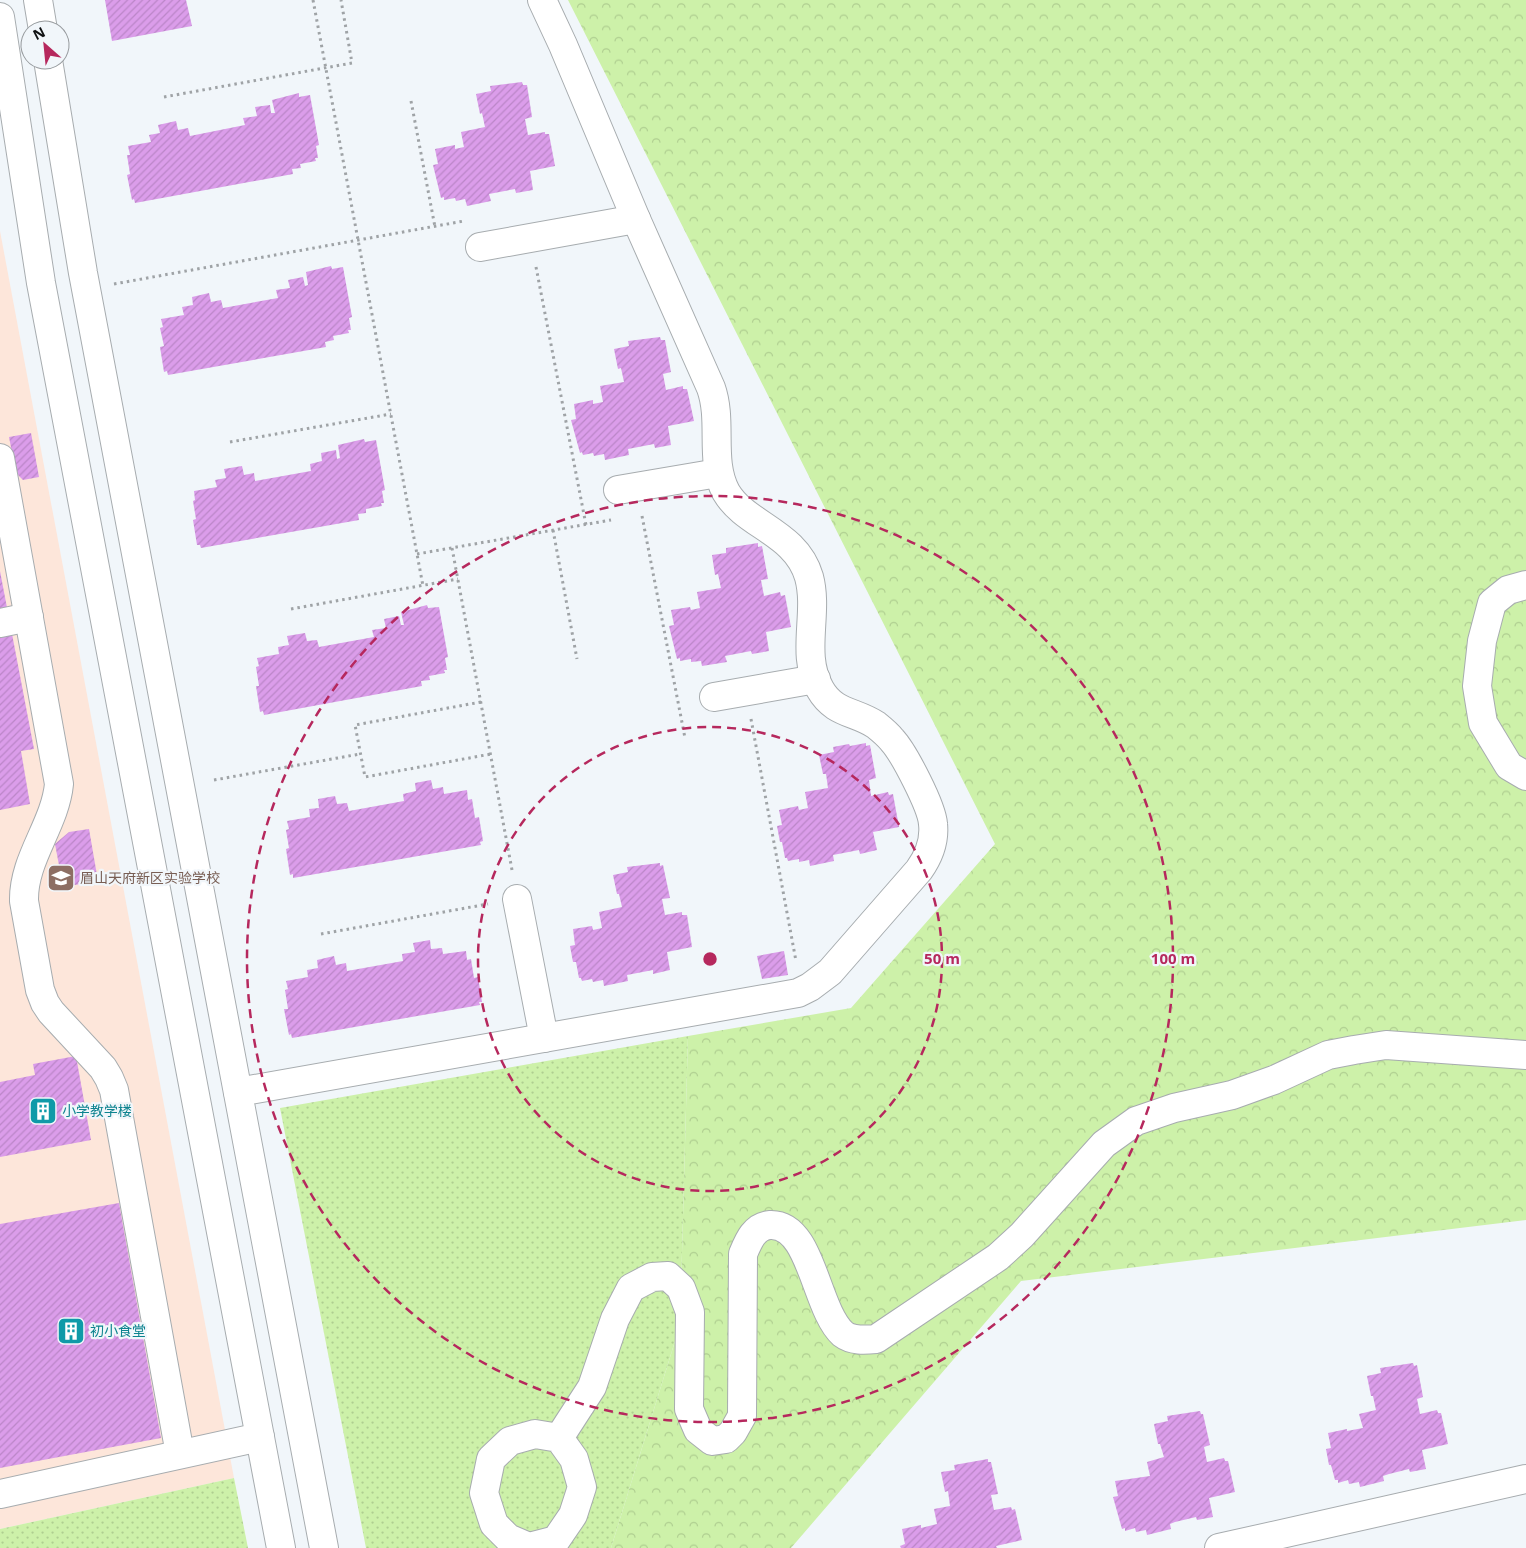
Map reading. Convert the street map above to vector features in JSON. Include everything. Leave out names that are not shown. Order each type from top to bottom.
[{"type":"street","points":[[38,0],[41,20]]},
{"type":"street","points":[[238,1092],[802,991],[822,980],[830,972],[919,870],[927,859],[932,847],[934,823],[928,803],[893,740],[875,724],[840,710],[820,689],[811,663],[811,593],[809,578],[804,565],[790,546],[736,504],[728,494],[718,473],[716,401],[636,219],[563,44],[542,0]]},
{"type":"street","points":[[0,17],[42,283],[281,1548]]},
{"type":"street","points":[[50,70],[86,289],[324,1548]]},
{"type":"street","points":[[480,247],[636,219]]},
{"type":"street","points":[[0,458],[59,784],[56,805],[28,871],[24,890],[24,901],[40,990],[44,1003],[103,1068],[114,1090],[180,1454]]},
{"type":"street","points":[[618,490],[718,473]]},
{"type":"street","points":[[1526,585],[1508,590],[1492,603],[1482,640],[1477,686],[1483,722],[1509,766],[1526,776]]},
{"type":"street","points":[[0,623],[29,618]]},
{"type":"street","points":[[714,697],[816,679]]},
{"type":"street","points":[[517,898],[544,1038]]},
{"type":"street","points":[[559,1438],[592,1387],[614,1320],[631,1288],[652,1277],[668,1276],[681,1288],[690,1312],[690,1409],[698,1430],[712,1441],[726,1439],[733,1432],[742,1416],[743,1254],[751,1236],[764,1226],[779,1225],[794,1235],[804,1249],[829,1316],[844,1334],[860,1340],[876,1339],[998,1257],[1022,1235],[1104,1144],[1136,1121],[1174,1108],[1232,1095],[1274,1080],[1328,1055],[1354,1050],[1386,1045],[1526,1055]]},
{"type":"street","points":[[535,1434],[559,1438],[574,1459],[582,1487],[574,1515],[556,1540],[529,1548],[508,1538],[494,1524],[484,1494],[491,1459],[510,1441],[535,1434]]},
{"type":"street","points":[[0,1494],[260,1437]]},
{"type":"street","points":[[1219,1548],[1526,1479]]},
{"type":"path","points":[[313,0],[423,586]]},
{"type":"path","points":[[164,96],[352,63],[340,0]]},
{"type":"path","points":[[411,101],[435,227]]},
{"type":"path","points":[[86,289],[474,220],[480,247]]},
{"type":"path","points":[[531,238],[586,525]]},
{"type":"path","points":[[230,442],[391,414]]},
{"type":"path","points":[[632,516],[642,514],[685,738]]},
{"type":"path","points":[[418,554],[614,520]]},
{"type":"path","points":[[553,530],[577,659]]},
{"type":"path","points":[[321,934],[517,898],[452,548]]},
{"type":"path","points":[[292,609],[458,579]]},
{"type":"path","points":[[746,691],[802,991]]},
{"type":"path","points":[[481,702],[355,724],[364,777],[491,754]]},
{"type":"path","points":[[214,780],[360,754]]},
{"type":"shaded area","name":"眉山天府新区实验学校","points":[[0,231],[234,1478],[0,1529]]},
{"type":"green space","points":[[568,0],[1526,0],[1526,1220],[1021,1281],[791,1548],[611,1548],[680,1325],[688,1036],[851,1008],[995,844]]},
{"type":"green space","points":[[688,1036],[680,1325],[611,1548],[366,1548],[280,1108]]},
{"type":"green space","points":[[234,1478],[248,1548],[0,1548],[0,1529]]},
{"type":"building","points":[[105,0],[186,0],[192,26],[112,41]]},
{"type":"building","points":[[522,82],[523,85],[527,85],[532,117],[525,119],[528,135],[545,132],[545,134],[549,134],[555,166],[530,171],[533,190],[516,193],[515,189],[489,194],[491,201],[467,206],[465,199],[456,201],[455,198],[444,200],[444,197],[441,198],[433,165],[438,164],[435,149],[455,145],[455,149],[464,147],[461,132],[485,127],[476,94],[491,91],[490,86]]},
{"type":"building","points":[[299,93],[299,97],[310,95],[319,145],[316,146],[318,158],[315,158],[316,161],[300,164],[301,168],[292,169],[293,174],[135,203],[134,199],[132,200],[127,175],[130,174],[127,155],[130,155],[128,146],[151,142],[149,135],[160,133],[158,125],[176,121],[178,130],[188,128],[190,136],[245,125],[243,118],[257,116],[255,107],[270,105],[271,113],[275,113],[272,100]]},
{"type":"building","points":[[331,266],[332,269],[343,267],[352,317],[349,318],[351,330],[348,330],[349,333],[333,336],[334,340],[325,342],[326,347],[168,375],[167,371],[164,372],[160,347],[164,346],[160,328],[163,327],[161,319],[184,315],[182,307],[193,305],[192,297],[209,293],[211,302],[221,300],[223,308],[278,298],[276,290],[290,288],[288,280],[303,277],[305,286],[308,285],[306,272]]},
{"type":"building","points":[[660,337],[661,340],[665,340],[671,372],[663,374],[666,390],[683,386],[683,389],[687,389],[694,421],[668,426],[671,445],[655,448],[654,444],[628,449],[629,455],[605,460],[604,454],[594,456],[593,453],[583,455],[582,452],[580,453],[571,420],[576,419],[574,404],[593,400],[593,404],[603,402],[600,386],[624,382],[621,368],[618,369],[614,349],[629,346],[628,341]]},
{"type":"building","points":[[31,433],[39,477],[23,480],[16,473],[9,437]]},
{"type":"building","points":[[364,439],[365,442],[376,440],[385,490],[382,491],[384,503],[381,503],[382,506],[366,509],[366,513],[358,514],[359,520],[201,548],[200,545],[197,545],[193,520],[196,519],[193,501],[195,500],[194,491],[217,487],[215,480],[226,478],[224,469],[242,466],[244,475],[254,473],[255,481],[311,471],[310,464],[322,461],[321,453],[336,450],[337,459],[340,458],[338,445]]},
{"type":"building","points":[[758,543],[758,547],[762,546],[768,579],[761,580],[764,596],[780,592],[781,596],[785,595],[791,627],[766,632],[769,651],[752,654],[751,651],[725,656],[727,662],[702,666],[701,661],[691,662],[691,659],[680,661],[680,658],[677,659],[669,626],[674,625],[671,610],[690,607],[691,610],[700,608],[697,592],[721,588],[718,574],[715,575],[712,555],[726,553],[726,548]]},
{"type":"building","points":[[0,571],[34,749],[21,751],[30,804],[0,810]]},
{"type":"building","points":[[427,605],[428,608],[439,607],[448,657],[445,658],[447,670],[444,670],[445,673],[429,676],[430,680],[421,681],[422,686],[264,715],[263,711],[260,712],[256,686],[259,686],[256,667],[259,666],[257,658],[279,654],[278,647],[289,645],[287,636],[305,633],[307,641],[317,640],[319,647],[374,637],[372,630],[386,628],[384,619],[399,616],[401,625],[404,625],[401,612]]},
{"type":"building","points":[[866,743],[866,746],[870,745],[876,778],[869,780],[871,796],[888,792],[889,795],[893,794],[899,827],[873,832],[877,850],[860,854],[859,850],[833,855],[834,861],[810,866],[809,860],[799,862],[799,859],[788,861],[785,858],[777,826],[782,825],[779,810],[798,806],[799,810],[808,808],[805,792],[828,788],[826,774],[823,774],[819,755],[834,752],[833,747]]},
{"type":"building","points":[[431,780],[433,789],[443,787],[444,794],[467,790],[468,800],[472,799],[475,818],[479,817],[483,841],[480,842],[481,845],[293,878],[293,874],[290,875],[286,849],[289,848],[286,830],[289,829],[287,821],[310,817],[309,809],[319,808],[318,799],[335,796],[337,804],[347,803],[349,811],[404,801],[403,794],[416,791],[415,783]]},
{"type":"building","points":[[89,829],[98,881],[63,887],[55,844],[69,832]]},
{"type":"building","points":[[660,863],[660,866],[663,865],[670,898],[662,899],[665,915],[682,912],[682,915],[687,915],[692,947],[667,952],[670,970],[653,974],[653,970],[627,975],[628,981],[604,986],[603,980],[593,982],[592,979],[582,981],[579,978],[576,962],[573,962],[570,946],[575,945],[573,929],[592,926],[593,930],[602,928],[599,912],[622,907],[613,875],[628,872],[627,867]]},
{"type":"building","points":[[430,940],[431,949],[442,948],[443,954],[466,951],[467,960],[471,959],[474,978],[478,977],[482,1002],[479,1002],[480,1005],[292,1038],[291,1034],[289,1035],[284,1009],[288,1009],[285,990],[288,989],[286,981],[308,977],[307,970],[318,968],[317,960],[334,956],[336,965],[346,963],[347,971],[403,961],[402,954],[415,952],[413,943]]},
{"type":"building","points":[[784,951],[788,975],[762,979],[757,956]]},
{"type":"building","name":"小学教学楼","points":[[76,1056],[91,1140],[0,1157],[0,1082],[35,1075],[33,1064]]},
{"type":"building","name":"初小食堂","points":[[119,1203],[161,1438],[0,1468],[0,1224]]},
{"type":"building","points":[[1413,1363],[1414,1366],[1417,1365],[1423,1397],[1417,1399],[1420,1414],[1437,1410],[1438,1413],[1441,1413],[1448,1444],[1422,1450],[1426,1469],[1410,1472],[1409,1469],[1389,1474],[1383,1476],[1384,1481],[1360,1487],[1359,1482],[1349,1484],[1348,1480],[1338,1483],[1338,1480],[1335,1480],[1331,1465],[1329,1465],[1326,1449],[1331,1448],[1328,1433],[1363,1428],[1359,1414],[1376,1410],[1367,1376],[1381,1373],[1380,1368]]},
{"type":"building","points":[[1200,1411],[1203,1414],[1210,1445],[1204,1447],[1207,1462],[1224,1458],[1225,1461],[1228,1461],[1235,1492],[1209,1498],[1213,1517],[1197,1520],[1196,1517],[1175,1522],[1170,1524],[1171,1529],[1147,1535],[1146,1530],[1136,1532],[1135,1528],[1125,1531],[1125,1528],[1122,1529],[1113,1497],[1118,1496],[1115,1481],[1150,1476],[1147,1462],[1164,1457],[1160,1444],[1158,1444],[1154,1424],[1168,1421],[1167,1416]]},
{"type":"building","points":[[988,1459],[988,1462],[991,1462],[998,1494],[991,1495],[994,1510],[1011,1507],[1012,1510],[1015,1509],[1022,1540],[996,1546],[997,1548],[901,1548],[900,1546],[905,1544],[902,1529],[921,1525],[921,1528],[937,1524],[934,1509],[950,1506],[948,1491],[945,1492],[941,1472],[955,1470],[954,1465]]},
{"type":"place","name":"眉山天府新区实验学校","points":[[61,878]]},
{"type":"place","name":"小学教学楼","points":[[43,1111]]},
{"type":"place","name":"初小食堂","points":[[71,1331]]}]
